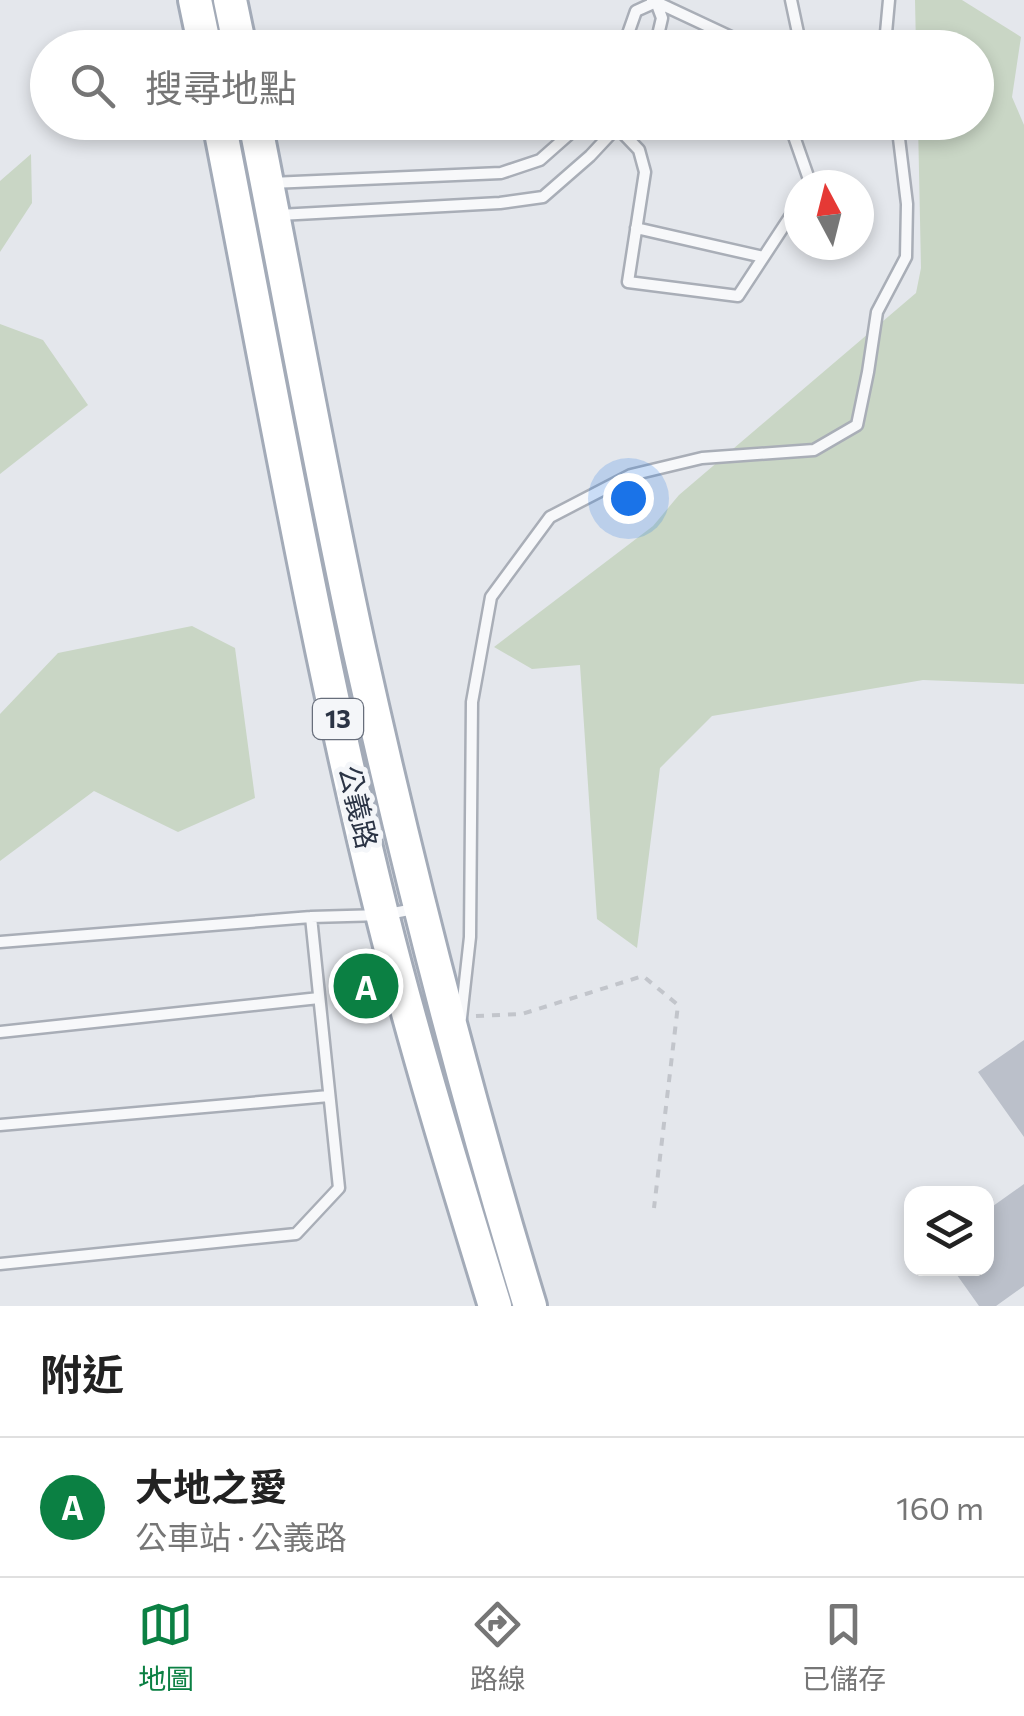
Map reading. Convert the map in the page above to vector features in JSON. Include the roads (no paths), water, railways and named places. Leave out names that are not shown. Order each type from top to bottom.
[{"type":"main road","points":[[196,0],[202,30]]},
{"type":"main road","points":[[230,0],[236,30]]},
{"type":"main road","name":"公義路","points":[[223,140],[323,654],[382,915],[495,1306]]},
{"type":"main road","name":"公義路","points":[[259,140],[359,646],[420,908],[459,1032],[496,1194],[530,1306]]},
{"type":"lane","points":[[791,0],[797,30]]},
{"type":"lane","points":[[886,30],[889,0]]},
{"type":"lane","points":[[629,30],[636,10],[654,1]]},
{"type":"lane","points":[[654,1],[662,18],[659,30]]},
{"type":"lane","points":[[654,1],[716,30]]},
{"type":"lane","points":[[270,199],[501,173],[540,160],[563,140]]},
{"type":"lane","points":[[270,199],[500,203],[542,197],[590,156],[602,140]]},
{"type":"lane","points":[[630,140],[639,150],[645,172],[628,282],[738,296],[784,226]]},
{"type":"lane","points":[[795,140],[806,170]]},
{"type":"lane","points":[[422,1056],[459,1032],[470,937],[472,702],[491,597],[550,517],[631,474],[702,458],[814,450],[857,424],[877,312],[906,257],[907,204],[899,140]]},
{"type":"lane","points":[[636,228],[763,257]]},
{"type":"lane","points":[[0,942],[310,917],[382,915],[420,908]]},
{"type":"lane","points":[[0,1264],[296,1234],[339,1188],[310,917]]},
{"type":"lane","points":[[0,1032],[319,998]]},
{"type":"lane","points":[[0,1125],[329,1096]]},
{"type":"place","name":"大地之愛","points":[[366,986]]}]
